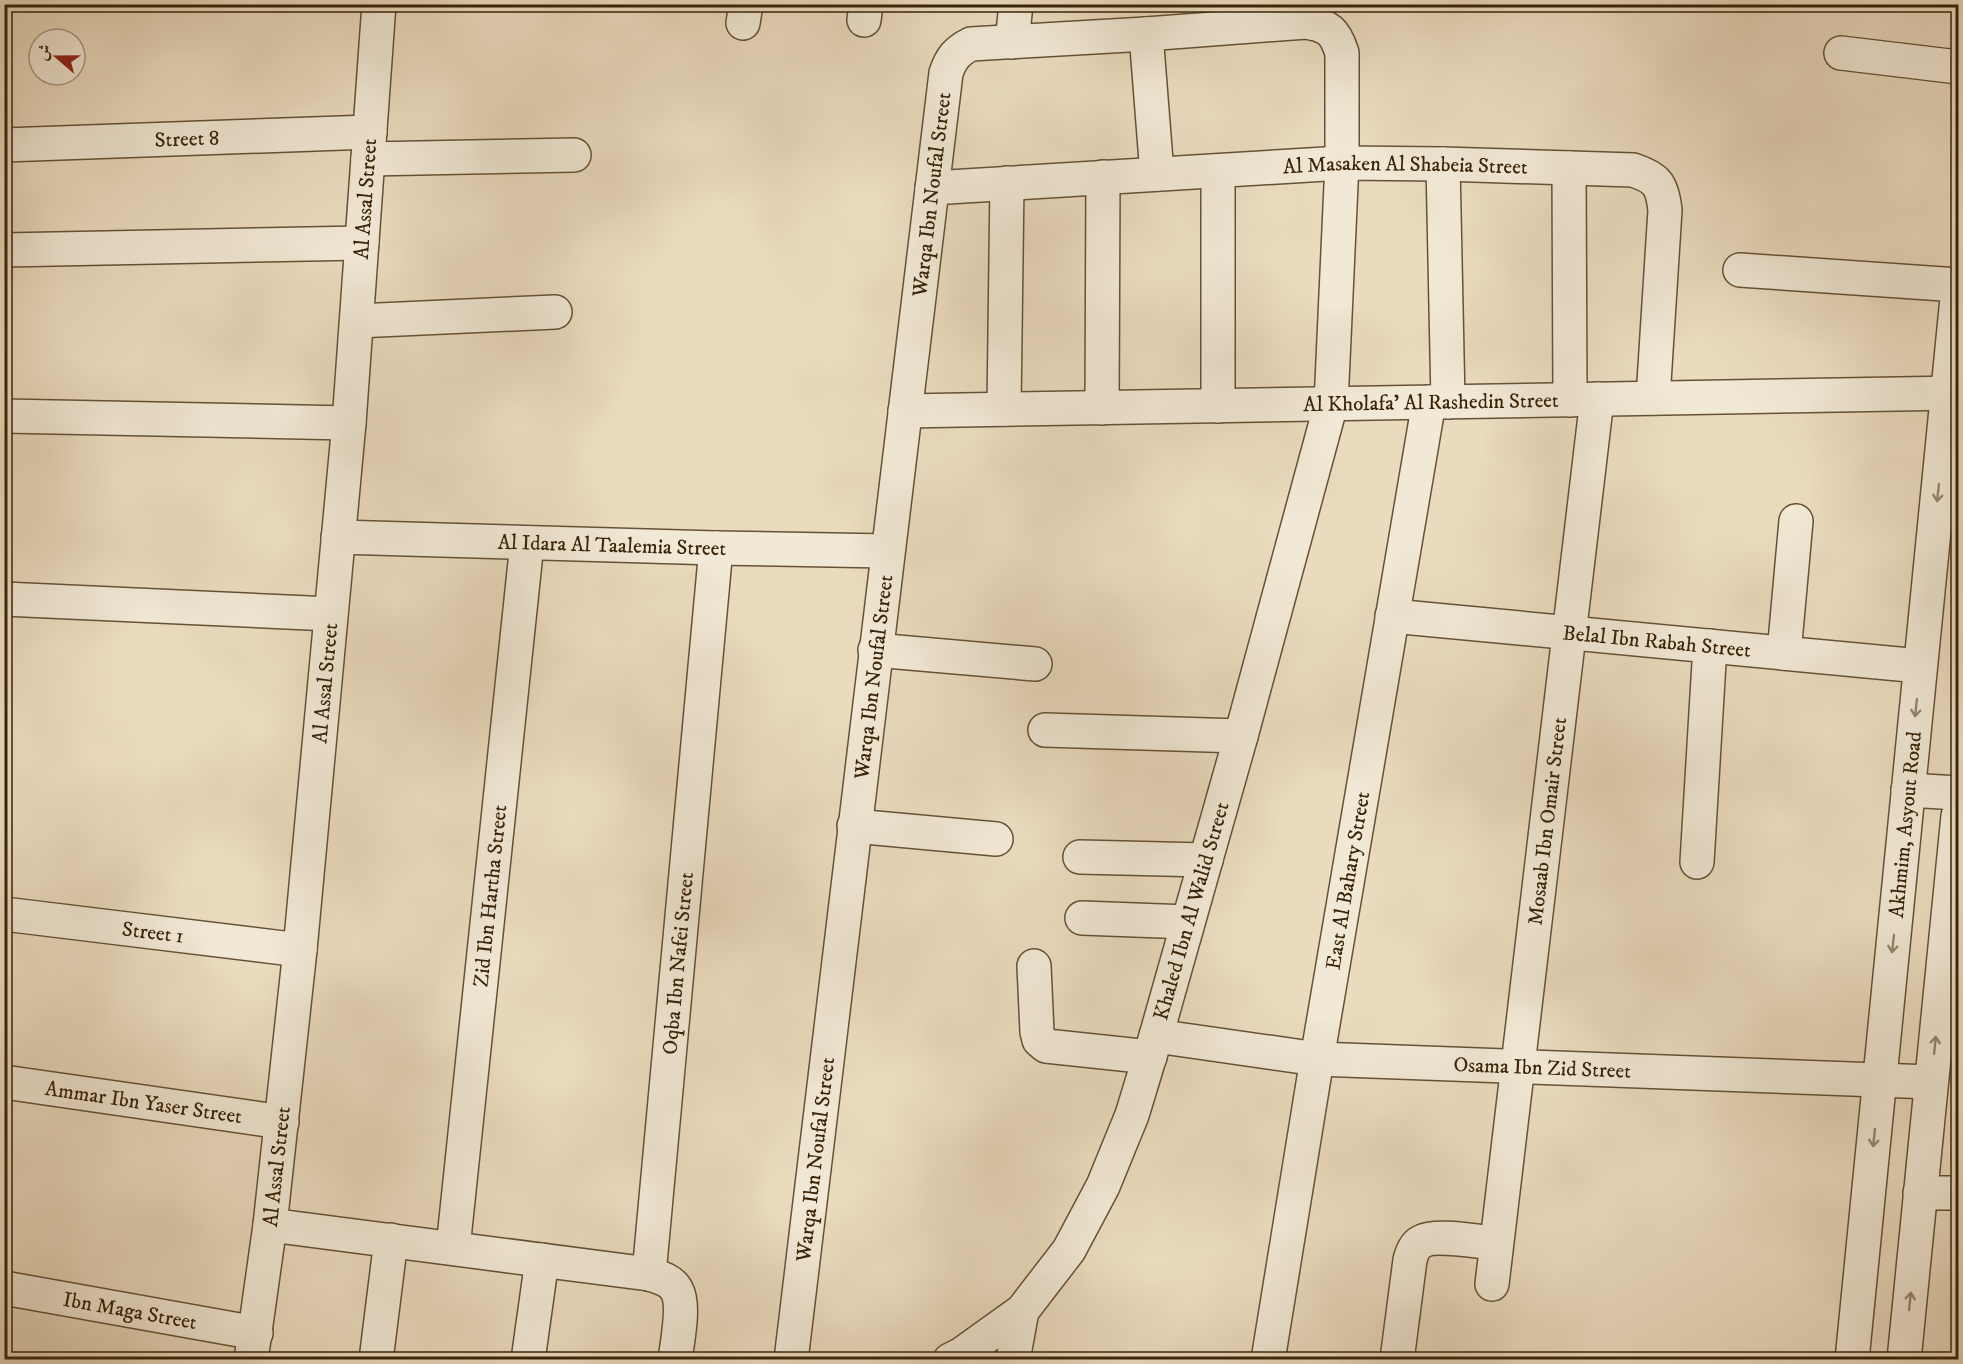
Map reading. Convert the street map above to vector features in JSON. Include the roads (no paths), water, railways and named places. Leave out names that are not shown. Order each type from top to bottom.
[{"type":"street","name":"Al Assal Street","points":[[254,1346],[282,1122],[300,950],[349,423],[379,4]]},
{"type":"street","points":[[1012,42],[1016,4]]},
{"type":"street","name":"Warqa Ibn Noufal Street","points":[[791,1359],[887,550],[946,73],[950,60],[959,50],[971,44],[1306,22],[1323,25],[1337,37],[1342,53],[1342,164]]},
{"type":"street","points":[[1146,34],[1157,174]]},
{"type":"street","points":[[1841,53],[1959,67]]},
{"type":"street","name":"Street 8","points":[[4,145],[369,146],[574,155]]},
{"type":"street","name":"Al Masaken Al Shabeia Street","points":[[932,188],[1342,164],[1443,164],[1633,170],[1651,176],[1663,191],[1665,210],[1653,398]]},
{"type":"street","name":"Khaled Ibn Al Walid Street","points":[[950,1359],[962,1354],[1022,1311],[1069,1250],[1098,1195],[1132,1115],[1241,736],[1330,404],[1342,164]]},
{"type":"street","name":"East Al Bahary Street","points":[[1268,1359],[1392,616],[1438,402],[1443,164]]},
{"type":"street","name":"Mosaab Ibn Omair Street","points":[[1492,1284],[1569,633],[1583,400],[1569,168]]},
{"type":"street","points":[[1218,171],[1218,406]]},
{"type":"street","points":[[1102,408],[1103,177]]},
{"type":"street","points":[[1004,410],[1007,183]]},
{"type":"street","points":[[4,250],[362,243]]},
{"type":"street","points":[[1740,270],[1959,286]]},
{"type":"street","name":"Akhmim, Asyout Road","points":[[1851,1359],[1920,666],[1953,393],[1959,286]]},
{"type":"street","points":[[357,321],[555,312]]},
{"type":"street","name":"Al Kholafa' Al Rashedin Street","points":[[905,411],[1953,393]]},
{"type":"street","points":[[4,416],[349,423]]},
{"type":"street","points":[[1784,653],[1796,521]]},
{"type":"street","name":"Al Idara Al Taalemia Street","points":[[338,537],[716,548],[887,550]]},
{"type":"street","name":"Zid Ibn Hartha Street","points":[[453,1248],[526,543]]},
{"type":"street","name":"Oqba Ibn Nafei Street","points":[[649,1274],[716,548]]},
{"type":"street","points":[[4,599],[331,614]]},
{"type":"street","name":"Belal Ibn Rabah Street","points":[[1392,616],[1920,666]]},
{"type":"street","points":[[1697,862],[1710,646]]},
{"type":"street","points":[[876,650],[1035,664]]},
{"type":"street","points":[[1045,730],[1241,736]]},
{"type":"street","points":[[1908,790],[1959,793]]},
{"type":"street","points":[[1904,1359],[1931,1082],[1954,907],[1959,816]]},
{"type":"street","points":[[854,826],[996,839]]},
{"type":"street","points":[[1080,857],[1206,860]]},
{"type":"street","name":"Street 1","points":[[4,914],[300,950]]},
{"type":"street","points":[[1082,918],[1188,922]]},
{"type":"street","name":"Osama Ibn Zid Street","points":[[1034,966],[1037,1032],[1039,1040],[1046,1046],[1153,1047],[1317,1059],[1931,1082]]},
{"type":"street","name":"Ammar Ibn Yaser Street","points":[[4,1082],[282,1122]]},
{"type":"street","points":[[1920,1193],[1959,1193]]},
{"type":"street","points":[[270,1225],[649,1274],[665,1279],[677,1291],[680,1307],[675,1359]]},
{"type":"street","points":[[1397,1359],[1413,1249],[1421,1241],[1431,1238],[1497,1243]]},
{"type":"street","points":[[376,1359],[391,1240]]},
{"type":"street","points":[[528,1359],[542,1260]]},
{"type":"street","name":"Ibn Maga Street","points":[[4,1288],[254,1346]]},
{"type":"street","points":[[1013,1359],[1022,1311]]}]
